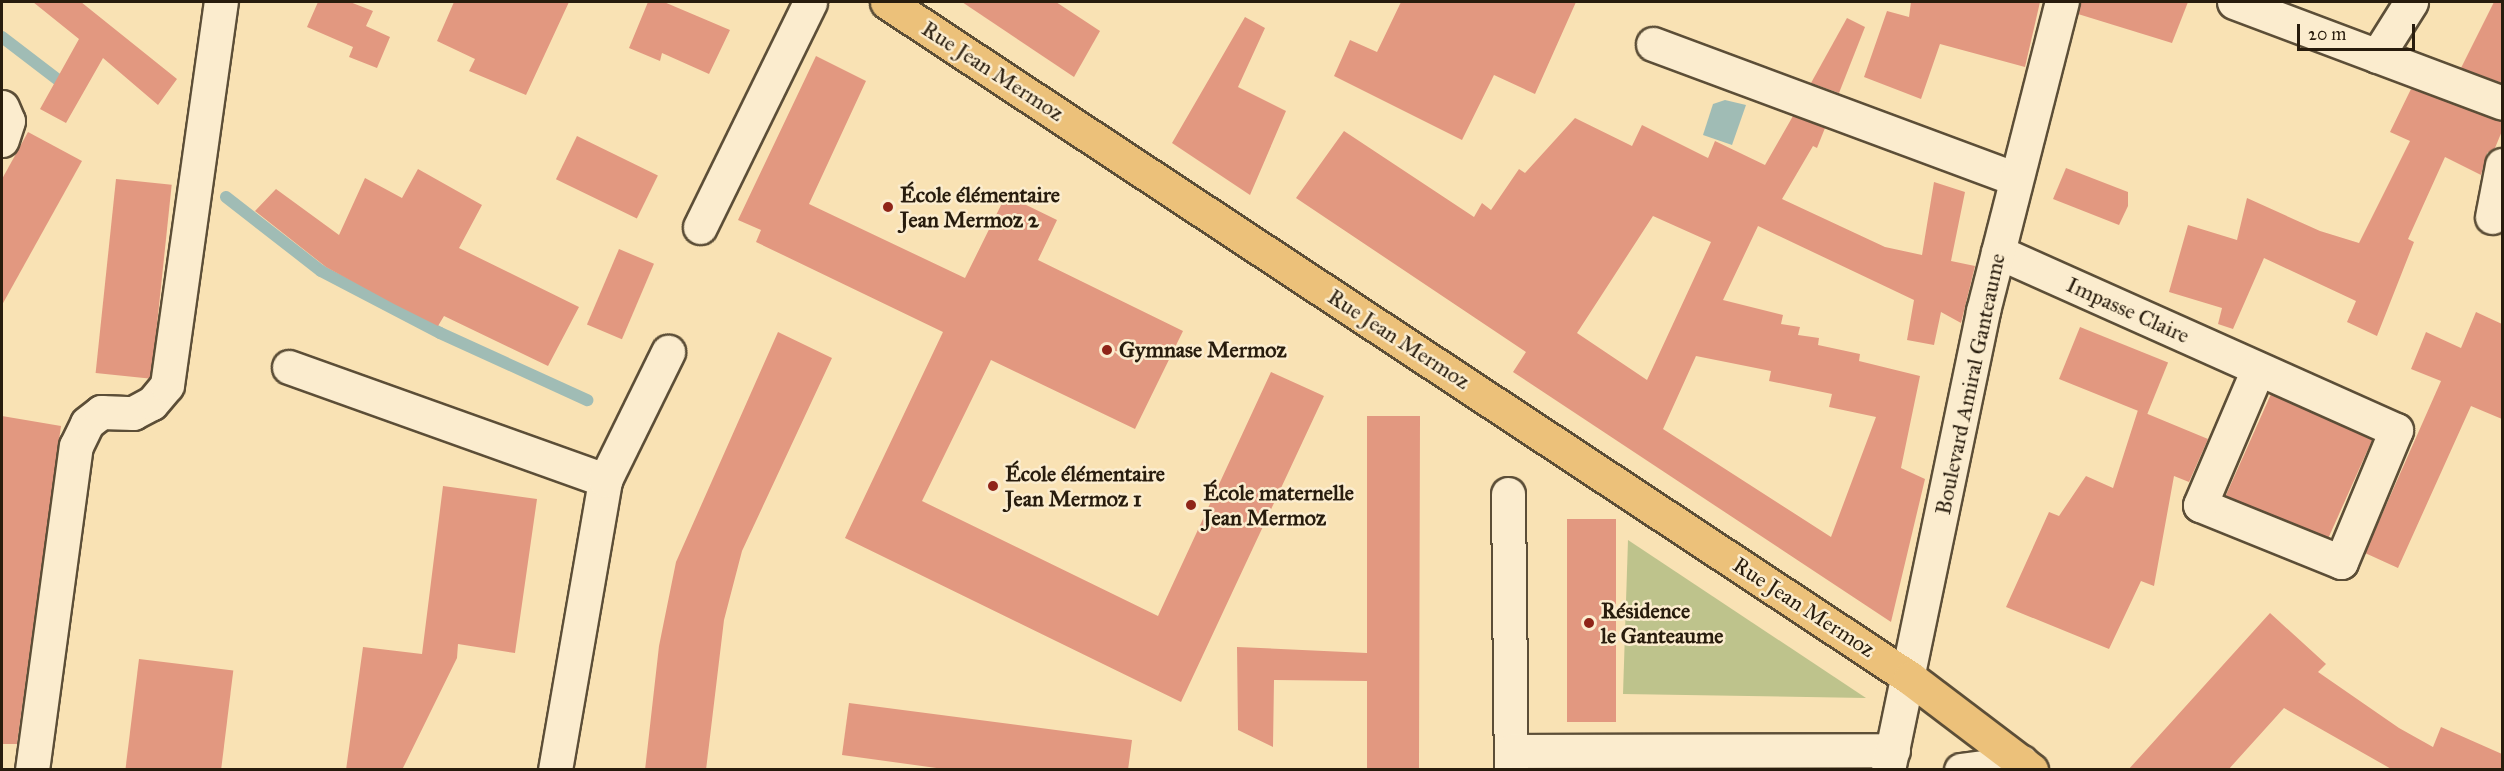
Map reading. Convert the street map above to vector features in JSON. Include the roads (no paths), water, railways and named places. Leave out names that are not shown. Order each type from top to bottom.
[{"type":"main road","name":"Rue Jean Mermoz","points":[[887,2],[1910,678],[2026,766]]},
{"type":"street","points":[[32,770],[76,446],[87,423],[101,412],[133,413],[152,403],[167,385],[222,2]]},
{"type":"street","points":[[700,228],[810,2]]},
{"type":"street","name":"Boulevard Amiral Ganteaume","points":[[1891,760],[1998,252],[2062,2]]},
{"type":"street","points":[[2234,2],[2502,103]]},
{"type":"street","points":[[2377,56],[2411,2]]},
{"type":"street","points":[[1653,44],[2016,179]]},
{"type":"street","points":[[2,107],[8,121],[2,140]]},
{"type":"street","points":[[2492,217],[2502,165]]},
{"type":"street","name":"Impasse Claire","points":[[1998,252],[2396,430],[2341,562],[2200,505],[2258,369]]},
{"type":"street","points":[[555,770],[604,480],[668,352]]},
{"type":"street","points":[[289,367],[604,480]]},
{"type":"street","points":[[1508,494],[1511,760],[1891,760]]},
{"type":"street","points":[[1961,770],[2026,766]]},
{"type":"water","points":[[1725,100],[1746,105],[1732,145],[1703,135],[1713,104]]},
{"type":"waterway","points":[[2,37],[70,89]]},
{"type":"waterway","points":[[226,197],[321,271],[440,333],[587,400]]},
{"type":"place","name":"École élémentaire Jean Mermoz 2","points":[[888,207]]},
{"type":"place","name":"Gymnase Mermoz","points":[[1107,350]]},
{"type":"place","name":"École élémentaire Jean Mermoz 1","points":[[993,486]]},
{"type":"place","name":"École maternelle Jean Mermoz","points":[[1191,505]]},
{"type":"place","name":"Résidence le Ganteaume","points":[[1589,623]]}]
